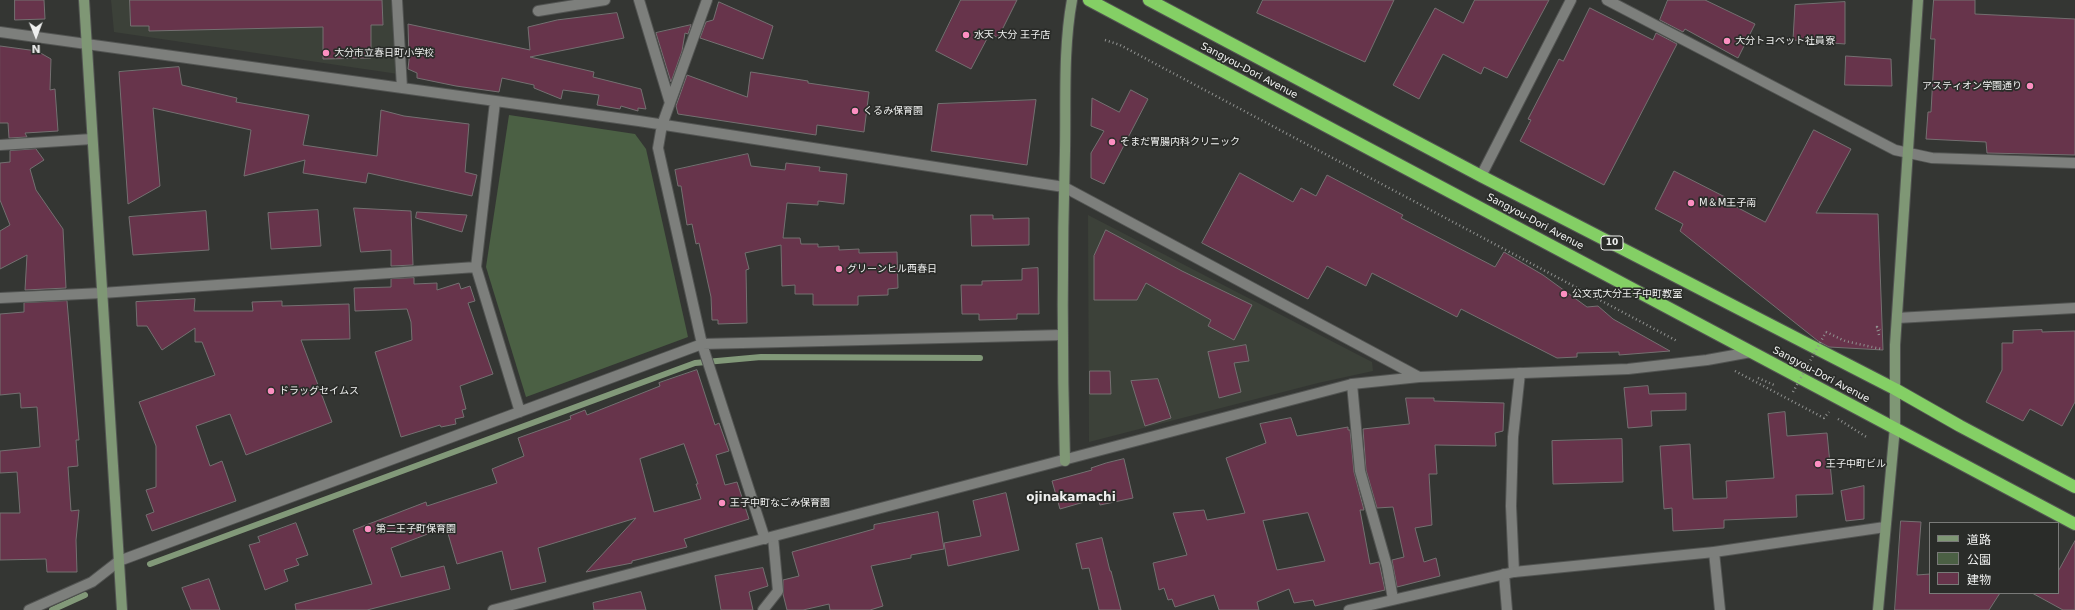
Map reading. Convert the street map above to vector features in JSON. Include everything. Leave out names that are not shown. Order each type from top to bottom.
[{"type":"highway","name":"Sangyou-Dori Avenue","points":[[1089,0],[1631,286],[1751,352],[1895,427],[2075,524]]},
{"type":"highway","name":"Sangyou-Dori Avenue","points":[[1148,0],[1482,176],[1895,389],[1960,426],[2075,487]]},
{"type":"street","points":[[84,0],[122,610]]},
{"type":"street","points":[[397,0],[402,88]]},
{"type":"street","points":[[538,11],[605,0]]},
{"type":"street","points":[[639,0],[670,103]]},
{"type":"street","points":[[707,0],[662,126],[658,148],[702,344],[769,538],[778,591],[763,610]]},
{"type":"street","points":[[1065,460],[1062,335],[1064,187],[1068,27],[1072,0]]},
{"type":"street","points":[[1482,176],[1571,0]]},
{"type":"street","points":[[1607,0],[1883,144],[1908,154],[1932,158],[2075,163]]},
{"type":"street","points":[[1878,610],[1895,427],[1897,318],[1918,0]]},
{"type":"street","points":[[0,32],[402,88],[1064,187],[1419,377]]},
{"type":"street","points":[[495,102],[476,267],[520,412]]},
{"type":"street","points":[[0,145],[92,139]]},
{"type":"street","points":[[0,298],[102,293],[476,267]]},
{"type":"street","points":[[1897,318],[2075,308]]},
{"type":"street","points":[[29,610],[92,582],[118,561],[702,344],[1062,335]]},
{"type":"street","points":[[493,610],[1352,384],[1419,377],[1628,369],[1712,359],[1751,352]]},
{"type":"street","points":[[1507,610],[1513,437],[1520,373]]},
{"type":"street","points":[[1352,384],[1360,471],[1387,566],[1393,598]]},
{"type":"street","points":[[1349,610],[1393,598],[1509,573],[1714,552],[1885,527]]},
{"type":"street","points":[[1714,552],[1720,610]]},
{"type":"path","points":[[1105,40],[1120,45],[1677,340]]},
{"type":"path","points":[[1793,392],[1826,332],[1845,341],[1883,350]]},
{"type":"path","points":[[1733,370],[1824,418],[1829,412],[1868,438]]},
{"type":"shaded area","name":"大分市立春日町小学校","points":[[111,0],[392,0],[398,74],[114,32]]},
{"type":"shaded area","points":[[1088,215],[1372,362],[1373,371],[1318,383],[1089,442]]},
{"type":"green space","points":[[509,115],[635,134],[646,149],[688,337],[526,397],[486,267]]},
{"type":"building","points":[[15,0],[44,0],[45,19],[15,20]]},
{"type":"building","points":[[130,0],[382,0],[383,25],[371,25],[371,58],[323,59],[323,27],[149,31],[149,26],[131,26]]},
{"type":"building","name":"水天 大分 王子店","points":[[961,0],[1017,0],[998,38],[990,33],[971,69],[936,51]]},
{"type":"building","points":[[1263,0],[1394,0],[1365,62],[1257,13]]},
{"type":"building","points":[[1475,0],[1549,0],[1507,78],[1484,67],[1481,74],[1443,54],[1419,99],[1393,85],[1435,8],[1463,23]]},
{"type":"building","name":"大分トヨペット社員寮","points":[[1668,0],[1705,0],[1755,24],[1738,58],[1685,29],[1683,32],[1660,20]]},
{"type":"building","name":"アスティオン学園通り","points":[[1934,0],[1975,0],[1975,14],[2075,19],[2075,155],[1987,153],[1986,142],[1926,139],[1928,112],[1931,112],[1935,39],[1931,39]]},
{"type":"building","points":[[719,2],[773,26],[763,59],[700,38],[706,22],[713,20]]},
{"type":"building","points":[[1845,2],[1845,44],[1793,40],[1795,5]]},
{"type":"building","points":[[1590,8],[1653,40],[1656,33],[1677,44],[1604,185],[1520,141],[1531,120],[1528,119],[1559,59],[1563,61]]},
{"type":"building","points":[[617,13],[624,38],[530,57],[594,72],[593,77],[641,89],[646,109],[638,108],[638,111],[621,106],[620,109],[597,105],[599,95],[563,90],[561,99],[534,88],[534,85],[502,78],[499,92],[456,86],[417,78],[417,73],[408,69],[408,24],[530,50],[528,27],[557,20]]},
{"type":"building","points":[[691,25],[688,34],[685,33],[682,51],[671,82],[656,33]]},
{"type":"building","points":[[0,46],[37,51],[51,59],[50,90],[55,89],[58,131],[25,133],[27,137],[9,138],[8,123],[0,123]]},
{"type":"building","points":[[1846,56],[1891,59],[1892,86],[1845,85]]},
{"type":"building","points":[[179,67],[182,85],[237,98],[236,102],[309,115],[303,145],[377,156],[381,110],[404,116],[469,124],[465,172],[477,175],[472,196],[368,173],[366,183],[303,173],[305,160],[244,176],[251,130],[153,108],[160,186],[128,204],[119,72]]},
{"type":"building","points":[[751,72],[808,81],[808,83],[869,92],[864,132],[817,125],[816,135],[678,114],[676,106],[687,75],[747,97]]},
{"type":"building","name":"そまだ胃腸内科クリニック","points":[[1131,90],[1148,99],[1104,184],[1091,178],[1091,153],[1104,131],[1091,126],[1092,98],[1119,112]]},
{"type":"building","points":[[1036,100],[1027,165],[931,151],[938,104]]},
{"type":"building","points":[[1814,130],[1851,149],[1816,213],[1878,214],[1883,350],[1829,347],[1818,341],[1680,231],[1683,224],[1655,209],[1674,171],[1727,198],[1725,201],[1765,222]]},
{"type":"building","points":[[36,149],[44,160],[30,169],[36,190],[63,229],[66,288],[25,290],[27,255],[0,269],[0,231],[10,225],[0,200],[0,163],[10,162],[10,151]]},
{"type":"building","points":[[748,154],[751,166],[785,170],[786,163],[820,167],[819,171],[847,174],[844,204],[818,201],[818,205],[787,203],[783,238],[800,238],[801,244],[818,244],[818,247],[839,246],[839,250],[859,249],[859,253],[897,252],[898,288],[888,289],[888,295],[858,296],[858,305],[813,305],[813,294],[795,294],[795,285],[782,286],[781,245],[745,253],[749,269],[746,270],[747,323],[718,324],[718,320],[712,320],[711,297],[699,243],[696,244],[692,224],[687,225],[681,186],[678,186],[675,170]]},
{"type":"building","points":[[1240,173],[1293,202],[1301,188],[1316,196],[1327,175],[1403,215],[1401,218],[1495,267],[1504,252],[1543,275],[1587,307],[1598,306],[1613,319],[1670,351],[1619,355],[1619,352],[1577,353],[1577,357],[1557,358],[1461,309],[1457,317],[1372,273],[1366,286],[1327,266],[1308,299],[1202,243]]},
{"type":"building","points":[[354,208],[411,211],[413,265],[391,266],[391,250],[361,252]]},
{"type":"building","points":[[318,210],[321,246],[271,249],[268,213]]},
{"type":"building","points":[[206,211],[209,250],[133,255],[129,217]]},
{"type":"building","points":[[417,212],[467,215],[462,232],[416,218]]},
{"type":"building","points":[[971,215],[993,215],[993,219],[1029,218],[1029,245],[972,246]]},
{"type":"building","points":[[1106,230],[1182,271],[1252,305],[1234,340],[1208,326],[1211,320],[1146,283],[1137,300],[1094,300],[1094,256]]},
{"type":"building","points":[[1038,268],[1039,314],[1017,314],[1017,319],[979,320],[979,314],[962,314],[961,285],[982,285],[982,281],[1022,280],[1022,269]]},
{"type":"building","points":[[414,278],[414,284],[437,283],[437,290],[459,283],[461,289],[470,286],[475,301],[468,303],[493,374],[460,386],[466,409],[462,410],[464,417],[455,419],[456,424],[441,427],[440,425],[401,437],[375,352],[412,340],[411,322],[407,309],[355,311],[354,288],[391,287],[391,279]]},
{"type":"building","points":[[195,299],[194,311],[253,311],[252,302],[282,301],[282,306],[349,304],[350,339],[301,340],[332,422],[246,455],[230,414],[196,426],[210,466],[222,461],[236,501],[152,531],[146,515],[154,512],[146,490],[156,487],[156,446],[139,402],[215,375],[202,342],[195,342],[195,328],[162,350],[147,326],[137,326],[136,302]]},
{"type":"building","points":[[67,301],[79,440],[76,440],[78,466],[68,467],[71,511],[79,510],[76,540],[77,572],[47,572],[46,559],[0,560],[0,513],[20,513],[17,472],[0,473],[0,451],[40,447],[37,407],[21,408],[20,393],[0,395],[0,314],[24,312],[24,303]]},
{"type":"building","points":[[2042,330],[2042,332],[2075,331],[2075,402],[2062,426],[2030,409],[2023,421],[1986,402],[2002,370],[2002,343],[2013,343],[2013,331]]},
{"type":"building","points":[[1246,345],[1249,361],[1234,363],[1241,392],[1219,398],[1208,352]]},
{"type":"building","points":[[697,370],[715,425],[719,423],[729,451],[716,455],[725,485],[737,482],[749,519],[684,539],[687,547],[632,561],[632,563],[586,572],[636,518],[538,548],[546,582],[511,590],[502,551],[457,564],[446,527],[391,548],[401,577],[444,566],[450,589],[367,610],[296,610],[295,604],[372,584],[353,530],[426,502],[427,506],[497,483],[492,469],[524,456],[518,438],[571,419],[570,416],[585,410],[587,415],[660,386],[659,383]],"holes":[[[684,444],[698,484],[696,484],[701,499],[654,512],[640,459]]]},
{"type":"building","points":[[1090,371],[1110,371],[1111,394],[1090,394]]},
{"type":"building","points":[[1158,379],[1171,418],[1145,426],[1131,381]]},
{"type":"building","points":[[1648,386],[1649,394],[1686,393],[1686,410],[1651,411],[1652,426],[1628,428],[1624,388]]},
{"type":"building","points":[[1406,398],[1434,398],[1434,401],[1504,403],[1503,431],[1495,433],[1496,446],[1435,445],[1437,474],[1429,474],[1432,525],[1415,528],[1424,562],[1436,558],[1440,576],[1397,587],[1392,560],[1404,557],[1393,507],[1377,508],[1366,470],[1363,429],[1409,424]]},
{"type":"building","points":[[1785,412],[1787,436],[1827,433],[1833,494],[1796,495],[1797,517],[1724,520],[1724,528],[1673,531],[1672,508],[1664,509],[1660,446],[1690,444],[1693,499],[1727,498],[1726,481],[1774,478],[1768,414]]},
{"type":"building","points":[[1291,418],[1297,436],[1348,427],[1348,430],[1350,430],[1354,472],[1364,510],[1360,510],[1370,564],[1379,562],[1385,590],[1315,606],[1313,600],[1294,603],[1289,589],[1257,602],[1259,610],[1219,610],[1214,595],[1175,607],[1172,599],[1168,600],[1164,588],[1159,590],[1153,563],[1187,555],[1173,513],[1204,510],[1207,520],[1245,513],[1226,458],[1266,443],[1260,424]],"holes":[[[1308,513],[1325,561],[1277,570],[1263,521]]]},
{"type":"building","points":[[1622,439],[1623,482],[1553,484],[1552,441]]},
{"type":"building","points":[[1124,459],[1133,498],[1100,505],[1098,498],[1060,509],[1052,481],[1092,470],[1091,468],[1106,463]]},
{"type":"building","points":[[1864,486],[1864,519],[1846,521],[1841,491]]},
{"type":"building","points":[[1006,493],[1019,550],[948,566],[944,543],[981,536],[973,501]]},
{"type":"building","points":[[938,512],[944,549],[911,555],[911,558],[871,566],[883,606],[870,610],[830,610],[829,604],[803,610],[787,610],[783,594],[783,580],[799,576],[792,552],[874,529],[874,525]]},
{"type":"building","points":[[1901,521],[1921,522],[1917,575],[1929,574],[1929,594],[1999,594],[1989,610],[1895,610]]},
{"type":"building","points":[[296,523],[308,555],[296,559],[299,565],[284,570],[288,581],[265,590],[249,545],[260,542],[258,537]]},
{"type":"building","points":[[1102,538],[1121,610],[1099,610],[1089,568],[1082,569],[1076,544]]},
{"type":"building","points":[[2075,541],[2075,610],[2063,610],[2034,594],[2059,594],[2059,570]]},
{"type":"building","points":[[763,568],[768,586],[749,592],[753,610],[721,610],[715,576]]},
{"type":"building","points":[[209,579],[220,610],[191,610],[182,588]]},
{"type":"building","points":[[641,592],[646,610],[594,610],[593,603]]},
{"type":"waterway","points":[[150,564],[695,363],[761,357],[980,358]]},
{"type":"waterway","points":[[52,610],[85,595]]},
{"type":"place","name":"水天 大分 王子店","points":[[966,35]]},
{"type":"place","name":"大分トヨペット社員寮","points":[[1727,41]]},
{"type":"place","name":"大分市立春日町小学校","points":[[326,53]]},
{"type":"place","name":"アスティオン学園通り","points":[[2030,86]]},
{"type":"place","name":"くるみ保育園","points":[[855,111]]},
{"type":"place","name":"そまだ胃腸内科クリニック","points":[[1112,142]]},
{"type":"place","name":"M＆M王子南","points":[[1691,203]]},
{"type":"place","name":"グリーンヒル西春日","points":[[839,269]]},
{"type":"place","name":"公文式大分王子中町教室","points":[[1564,294]]},
{"type":"place","name":"ドラッグセイムス","points":[[271,391]]},
{"type":"place","name":"王子中町ビル","points":[[1818,464]]},
{"type":"place","name":"王子中町なごみ保育園","points":[[722,503]]},
{"type":"place","name":"第二王子町保育園","points":[[368,529]]},
{"type":"district","name":"ojinakamachi","points":[[1071,498]]}]
